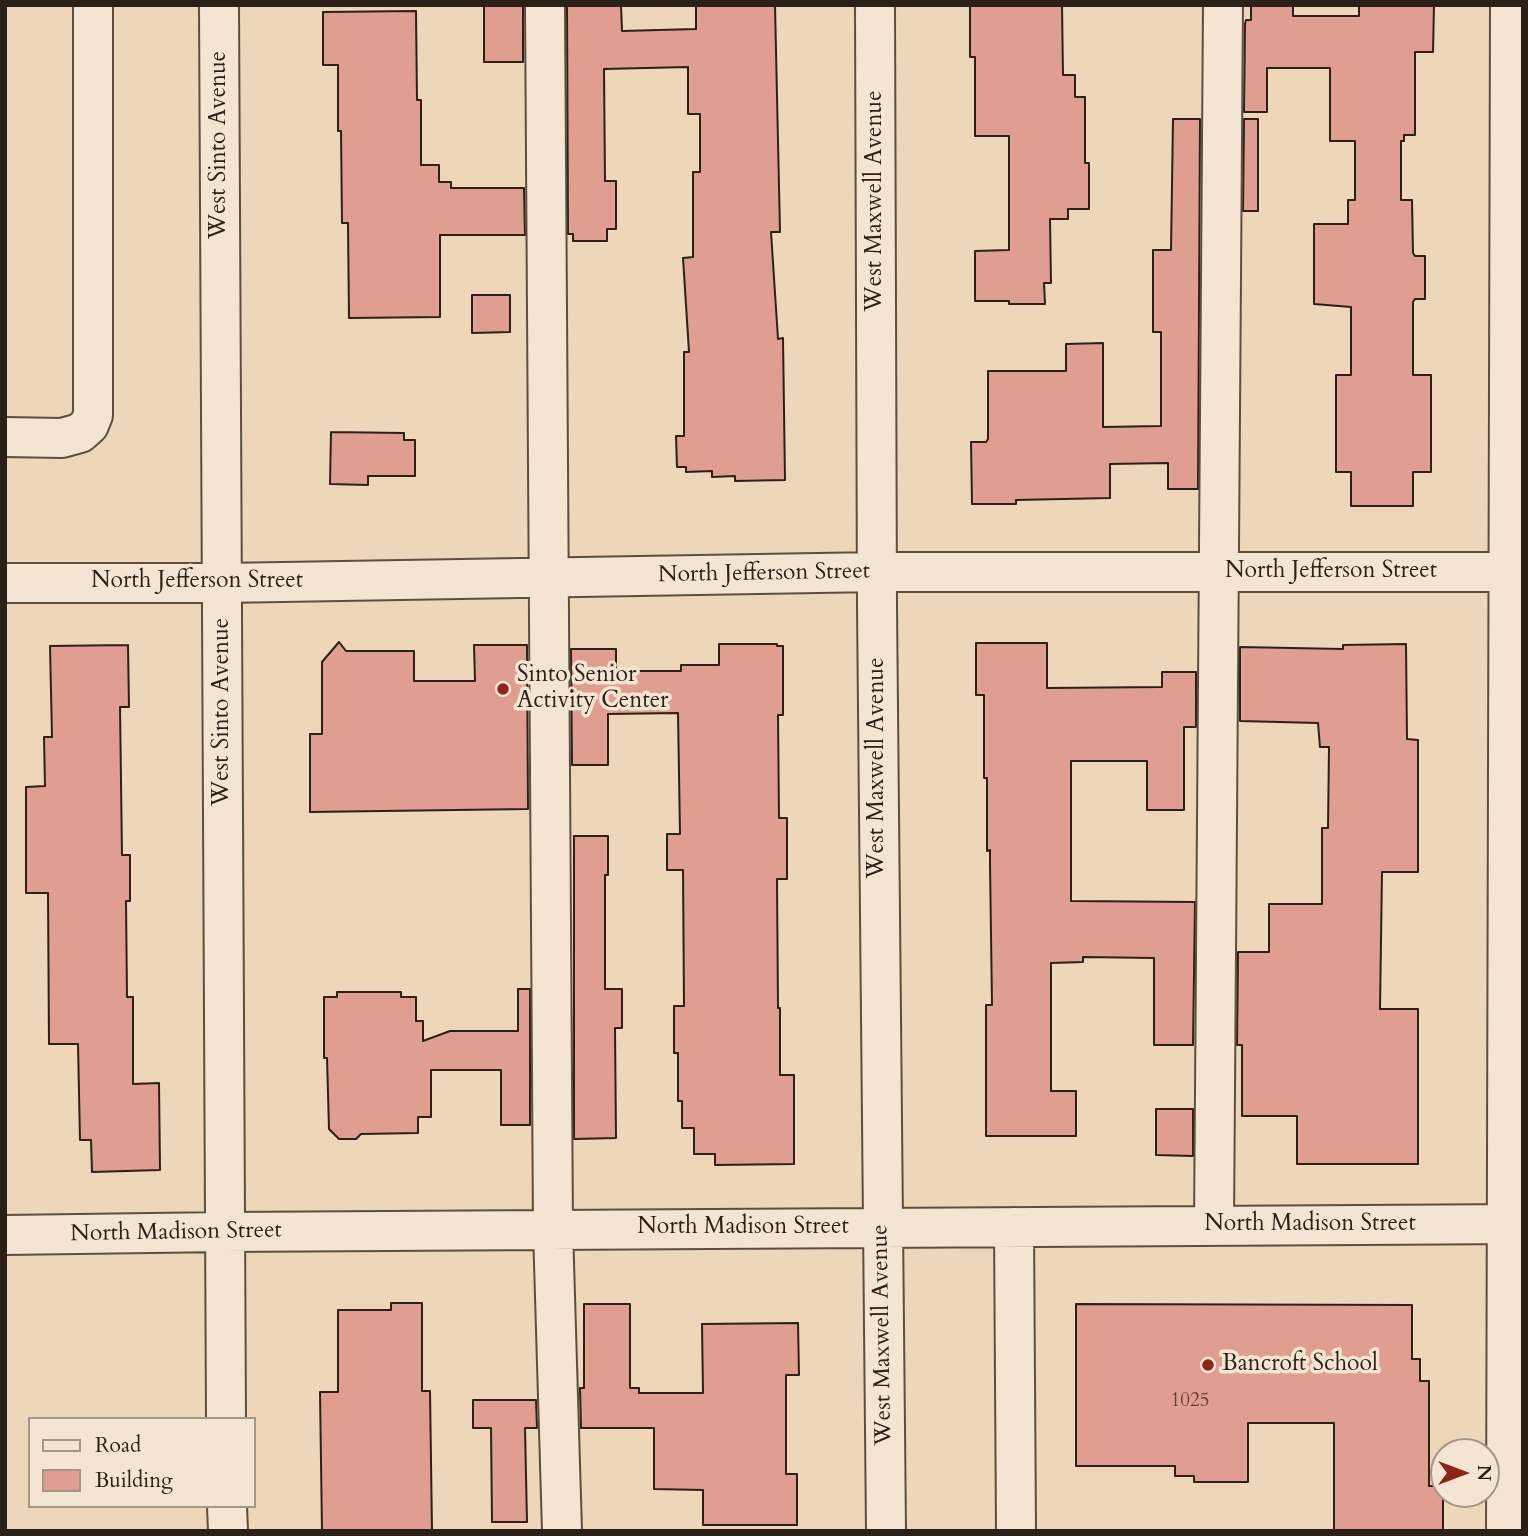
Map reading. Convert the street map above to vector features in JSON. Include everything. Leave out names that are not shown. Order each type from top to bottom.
[{"type":"street","points":[[5,437],[62,438],[80,433],[89,425],[93,415],[93,5]]},
{"type":"street","name":"West Sinto Avenue","points":[[219,5],[226,1417]]},
{"type":"street","points":[[545,5],[554,1229],[562,1531]]},
{"type":"street","name":"West Maxwell Avenue","points":[[875,5],[881,1227],[886,1531]]},
{"type":"street","points":[[1214,1225],[1223,5]]},
{"type":"street","points":[[1506,1531],[1514,1224],[1516,571],[1510,5]]},
{"type":"street","name":"North Jefferson Street","points":[[5,583],[223,583],[877,572],[1516,571]]},
{"type":"street","name":"North Madison Street","points":[[5,1235],[224,1231],[1514,1224]]},
{"type":"street","points":[[1014,1227],[1016,1531]]},
{"type":"street","points":[[227,1508],[228,1531]]},
{"type":"building","points":[[484,5],[523,5],[523,62],[484,62]]},
{"type":"building","points":[[567,5],[621,5],[622,31],[696,29],[696,5],[775,5],[780,232],[771,232],[778,339],[783,338],[785,480],[735,481],[735,476],[712,477],[712,471],[686,472],[686,467],[677,467],[676,436],[684,436],[684,352],[689,352],[683,258],[693,257],[693,172],[700,172],[700,114],[688,114],[688,67],[604,69],[605,181],[616,181],[616,229],[607,229],[607,241],[573,241],[573,234],[568,234]]},
{"type":"building","points":[[970,5],[1062,5],[1063,75],[1075,75],[1075,97],[1085,97],[1085,163],[1089,163],[1089,209],[1068,209],[1068,219],[1050,219],[1051,283],[1044,283],[1045,304],[975,301],[975,251],[1009,250],[1009,136],[975,136],[975,57],[970,57]]},
{"type":"building","points":[[1251,5],[1293,5],[1293,16],[1359,16],[1359,5],[1434,5],[1433,52],[1415,52],[1415,135],[1404,135],[1404,141],[1401,141],[1401,200],[1412,200],[1413,253],[1415,256],[1425,256],[1425,299],[1415,299],[1413,302],[1413,375],[1431,375],[1431,472],[1413,472],[1413,506],[1351,506],[1351,472],[1336,472],[1336,375],[1351,375],[1351,307],[1314,304],[1314,224],[1348,224],[1348,200],[1355,200],[1355,141],[1330,141],[1330,68],[1267,68],[1267,112],[1244,112],[1245,24],[1246,20],[1251,20]]},
{"type":"building","points":[[416,11],[417,100],[421,100],[421,165],[439,165],[439,182],[451,182],[451,188],[524,188],[525,235],[440,235],[440,317],[349,318],[348,223],[342,223],[338,65],[323,65],[323,12]]},
{"type":"building","points":[[1173,119],[1200,119],[1198,489],[1168,489],[1168,463],[1110,464],[1110,498],[972,504],[971,442],[986,442],[988,439],[988,371],[1066,371],[1066,344],[1103,343],[1103,427],[1161,426],[1161,332],[1153,332],[1153,250],[1171,250]]},
{"type":"building","points":[[1244,119],[1258,119],[1258,211],[1243,211]]},
{"type":"building","points":[[472,295],[510,295],[510,332],[472,333]]},
{"type":"building","points":[[331,432],[404,433],[404,440],[415,440],[415,476],[368,476],[368,485],[330,484]]},
{"type":"building","name":"Sinto Senior Activity Center","points":[[339,642],[346,651],[414,651],[414,681],[475,681],[474,645],[527,645],[528,809],[310,812],[310,734],[322,734],[322,662]]},
{"type":"building","points":[[976,643],[1047,643],[1047,688],[1162,687],[1162,672],[1196,672],[1196,727],[1184,727],[1184,810],[1147,810],[1147,761],[1071,761],[1071,901],[1195,902],[1193,1045],[1154,1045],[1154,958],[1083,957],[1083,962],[1051,963],[1051,1091],[1076,1091],[1076,1136],[986,1136],[986,1005],[992,1005],[990,850],[987,851],[987,778],[984,778],[984,695],[976,695]]},
{"type":"building","points":[[719,644],[783,646],[783,715],[778,715],[779,818],[787,818],[787,879],[777,879],[778,1008],[780,1075],[794,1075],[794,1164],[715,1165],[715,1154],[694,1154],[694,1128],[682,1128],[682,1101],[678,1101],[678,1053],[674,1053],[674,1006],[684,1006],[683,870],[667,870],[667,834],[680,834],[678,713],[608,714],[608,765],[572,765],[571,649],[616,649],[616,671],[681,671],[681,665],[719,665]]},
{"type":"building","points":[[1406,644],[1407,739],[1418,740],[1418,872],[1382,872],[1380,1009],[1418,1009],[1418,1164],[1297,1164],[1297,1116],[1242,1116],[1242,1045],[1237,1045],[1238,952],[1269,952],[1269,904],[1322,904],[1322,828],[1328,828],[1329,747],[1320,747],[1318,723],[1240,721],[1240,647],[1343,649],[1343,645]]},
{"type":"building","points":[[128,645],[129,707],[120,707],[122,855],[130,855],[130,901],[126,901],[127,997],[133,997],[133,1084],[159,1083],[160,1170],[92,1172],[91,1140],[80,1140],[78,1044],[49,1044],[48,893],[26,893],[26,787],[45,786],[44,737],[52,737],[50,646]]},
{"type":"building","points":[[574,836],[608,836],[608,875],[605,875],[605,989],[622,989],[622,1028],[615,1028],[616,1138],[574,1139]]},
{"type":"building","points":[[518,989],[530,989],[530,1125],[501,1125],[501,1070],[431,1070],[431,1117],[418,1117],[418,1133],[361,1134],[356,1139],[339,1139],[329,1129],[327,1058],[324,1058],[324,997],[337,997],[337,992],[401,992],[401,997],[416,997],[416,1021],[423,1021],[423,1041],[450,1031],[518,1031]]},
{"type":"building","points":[[1156,1109],[1193,1109],[1193,1156],[1156,1155]]},
{"type":"building","points":[[391,1303],[422,1303],[422,1391],[430,1391],[432,1531],[322,1531],[320,1392],[338,1392],[338,1310],[391,1310]]},
{"type":"building","points":[[584,1304],[630,1304],[630,1388],[639,1388],[639,1393],[703,1393],[702,1324],[798,1323],[799,1375],[786,1375],[786,1474],[797,1474],[797,1525],[703,1525],[703,1490],[654,1489],[654,1428],[581,1428]]},
{"type":"building","points":[[1076,1304],[1412,1305],[1412,1359],[1420,1359],[1420,1381],[1429,1381],[1430,1508],[1443,1508],[1443,1531],[1334,1531],[1334,1423],[1248,1423],[1248,1482],[1194,1482],[1194,1476],[1175,1476],[1175,1466],[1076,1466]]},
{"type":"building","points":[[473,1400],[536,1400],[537,1428],[525,1428],[527,1522],[492,1522],[491,1428],[473,1428]]},
{"type":"place","name":"Sinto Senior Activity Center","points":[[503,689]]},
{"type":"place","name":"Bancroft School","points":[[1208,1365]]}]
